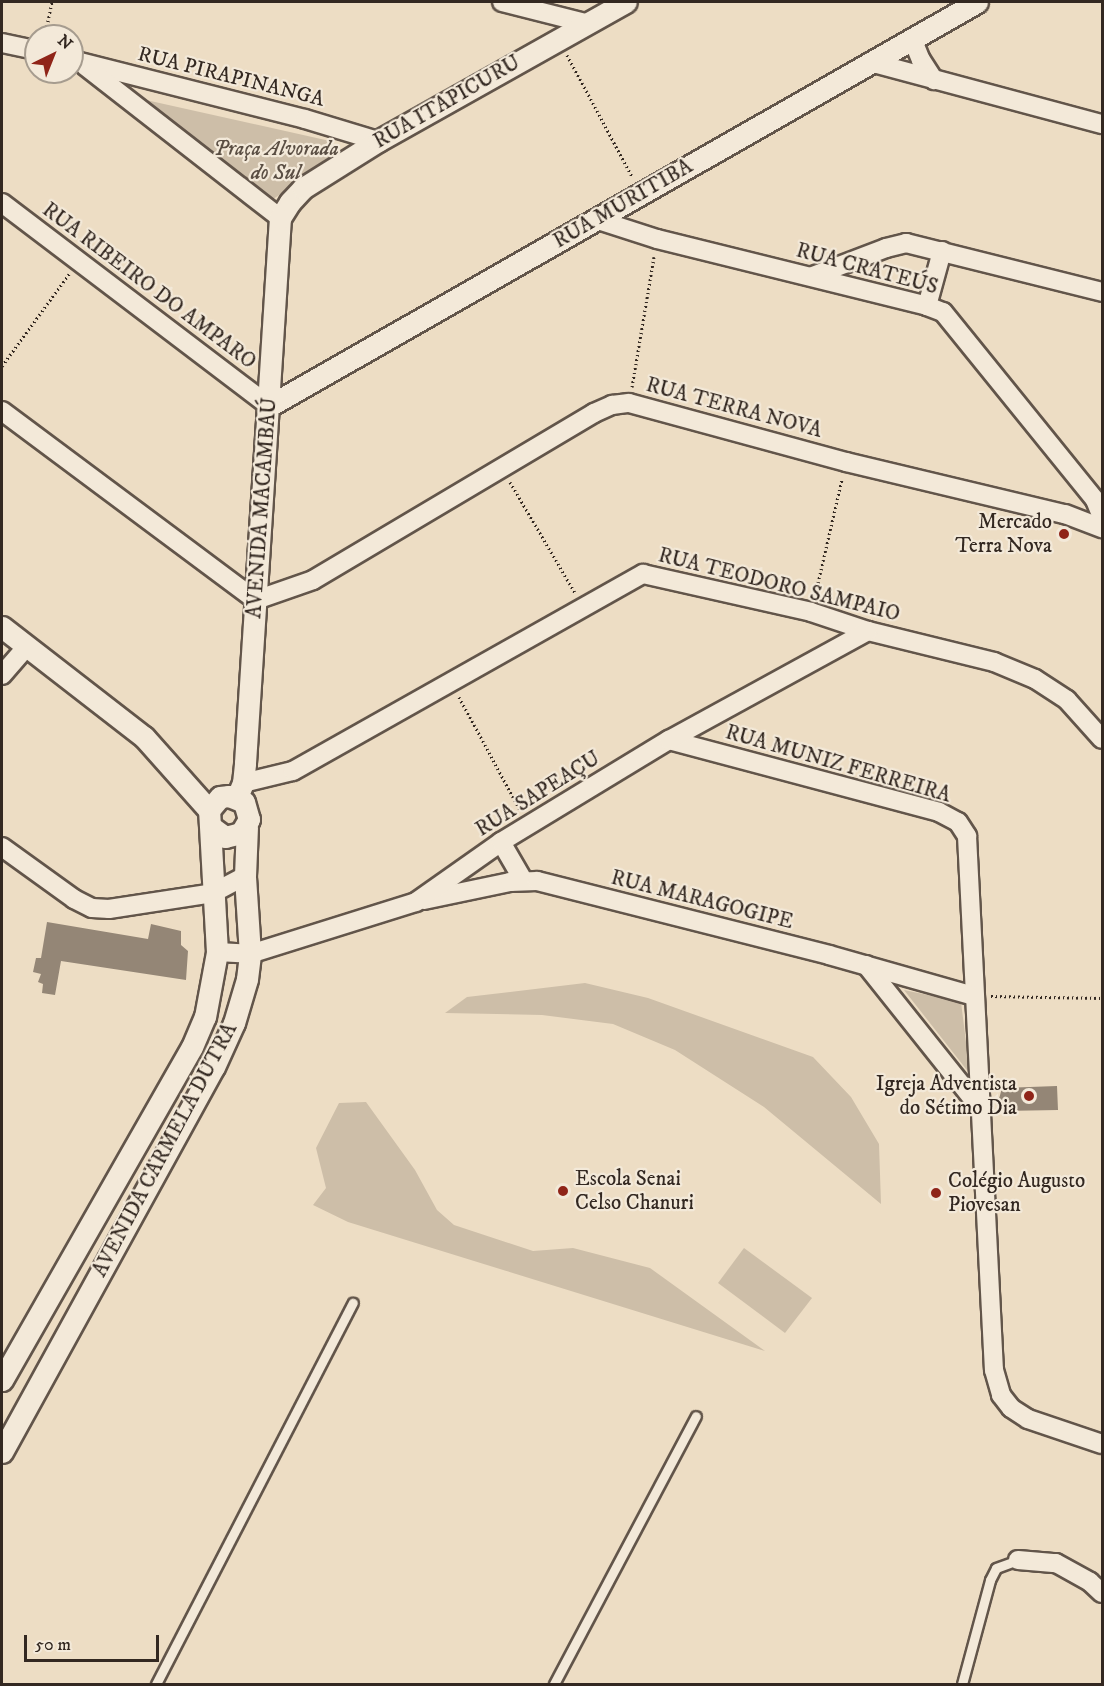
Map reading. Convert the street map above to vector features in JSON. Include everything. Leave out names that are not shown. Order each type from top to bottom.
[{"type":"street","points":[[502,2],[585,23]]},
{"type":"street","name":"RUA ITAPICURU","points":[[280,218],[303,188],[378,141],[626,2]]},
{"type":"street","name":"RUA MURITIBA","points":[[269,406],[977,2]]},
{"type":"street","points":[[912,38],[921,60],[934,80]]},
{"type":"street","points":[[2,43],[24,48]]},
{"type":"street","points":[[870,62],[1102,124]]},
{"type":"street","name":"RUA PIRAPINANGA","points":[[84,63],[305,119],[378,141]]},
{"type":"street","points":[[84,67],[280,218]]},
{"type":"street","name":"RUA RIBEIRO DO AMPARO","points":[[2,203],[269,406]]},
{"type":"street","name":"AVENIDA MACAMBAÚ","points":[[240,790],[256,600],[280,218]]},
{"type":"street","name":"RUA CRATEÚS","points":[[598,219],[657,239],[813,276],[943,312],[1095,500],[1102,517]]},
{"type":"street","points":[[813,276],[886,248],[906,243],[1102,292]]},
{"type":"street","points":[[927,306],[942,251]]},
{"type":"street","name":"RUA TERRA NOVA","points":[[256,600],[313,580],[594,413],[612,405],[629,403],[846,462],[1065,514],[1102,528]]},
{"type":"street","points":[[2,411],[256,600]]},
{"type":"street","points":[[1065,514],[1095,500]]},
{"type":"street","name":"RUA TEODORO SAMPAIO","points":[[240,790],[293,771],[643,574],[811,612],[868,631],[994,662],[1035,679],[1094,719],[1102,739]]},
{"type":"street","points":[[2,627],[144,737],[210,819],[225,837],[241,833],[247,827],[249,810],[240,790],[220,797],[210,819]]},
{"type":"street","name":"RUA SAPEAÇU","points":[[217,952],[250,954],[416,902],[501,842],[669,740],[868,631]]},
{"type":"street","points":[[2,675],[27,646]]},
{"type":"street","name":"RUA MUNIZ FERREIRA","points":[[669,740],[939,812],[958,822],[967,836],[994,1370],[1001,1395],[1011,1408],[1028,1419],[1102,1444]]},
{"type":"street","name":"AVENIDA CARMELA DUTRA","points":[[2,1380],[192,1047],[205,1017],[217,952],[210,819]]},
{"type":"street","name":"AVENIDA CARMELA DUTRA","points":[[2,1452],[224,1047],[247,979],[250,954],[245,876],[247,827]]},
{"type":"street","points":[[501,842],[523,880]]},
{"type":"street","points":[[2,847],[74,899],[92,908],[109,909],[213,893],[245,876]]},
{"type":"street","name":"RUA MARAGOGIPE","points":[[416,902],[523,880],[866,964],[974,996]]},
{"type":"street","points":[[866,964],[981,1109]]},
{"type":"street","points":[[1018,1560],[1056,1563],[1090,1582],[1102,1593]]},
{"type":"lane","points":[[156,1684],[353,1303]]},
{"type":"lane","points":[[554,1684],[696,1416]]},
{"type":"lane","points":[[962,1684],[990,1580],[996,1568],[1018,1560]]},
{"type":"path","points":[[47,24],[52,2]]},
{"type":"path","points":[[567,56],[641,194]]},
{"type":"path","points":[[629,403],[657,239]]},
{"type":"path","points":[[2,366],[79,260]]},
{"type":"path","points":[[811,612],[846,462]]},
{"type":"path","points":[[501,468],[584,606]]},
{"type":"path","points":[[451,682],[528,825]]},
{"type":"path","points":[[974,996],[1102,998]]},
{"type":"green space","name":"Praça Alvorada do Sul","points":[[146,100],[330,141],[335,154],[330,164],[273,199]]},
{"type":"green space","points":[[585,983],[648,998],[813,1057],[851,1097],[879,1144],[881,1204],[764,1107],[675,1050],[613,1024],[542,1015],[445,1013],[467,997]]},
{"type":"green space","points":[[904,990],[961,1002],[970,1074]]},
{"type":"green space","points":[[366,1102],[415,1170],[437,1210],[454,1225],[533,1251],[573,1248],[650,1268],[765,1351],[348,1222],[313,1205],[326,1188],[316,1148],[339,1103]]},
{"type":"green space","points":[[744,1248],[812,1298],[785,1333],[718,1283]]},
{"type":"building","points":[[47,922],[148,939],[151,924],[181,931],[181,945],[188,951],[186,980],[61,961],[55,995],[42,993],[43,984],[38,982],[41,974],[33,972],[36,958],[41,958]]},
{"type":"building","name":"Igreja Adventista do Sétimo Dia","points":[[1057,1086],[1058,1110],[1005,1111],[1004,1104],[997,1106],[1002,1088]]},
{"type":"place","name":"Mercado Terra Nova","points":[[1064,534]]},
{"type":"place","name":"Igreja Adventista do Sétimo Dia","points":[[1029,1096]]},
{"type":"place","name":"Escola Senai Celso Chanuri","points":[[563,1191]]},
{"type":"place","name":"Colégio Augusto Piovesan","points":[[936,1193]]}]
